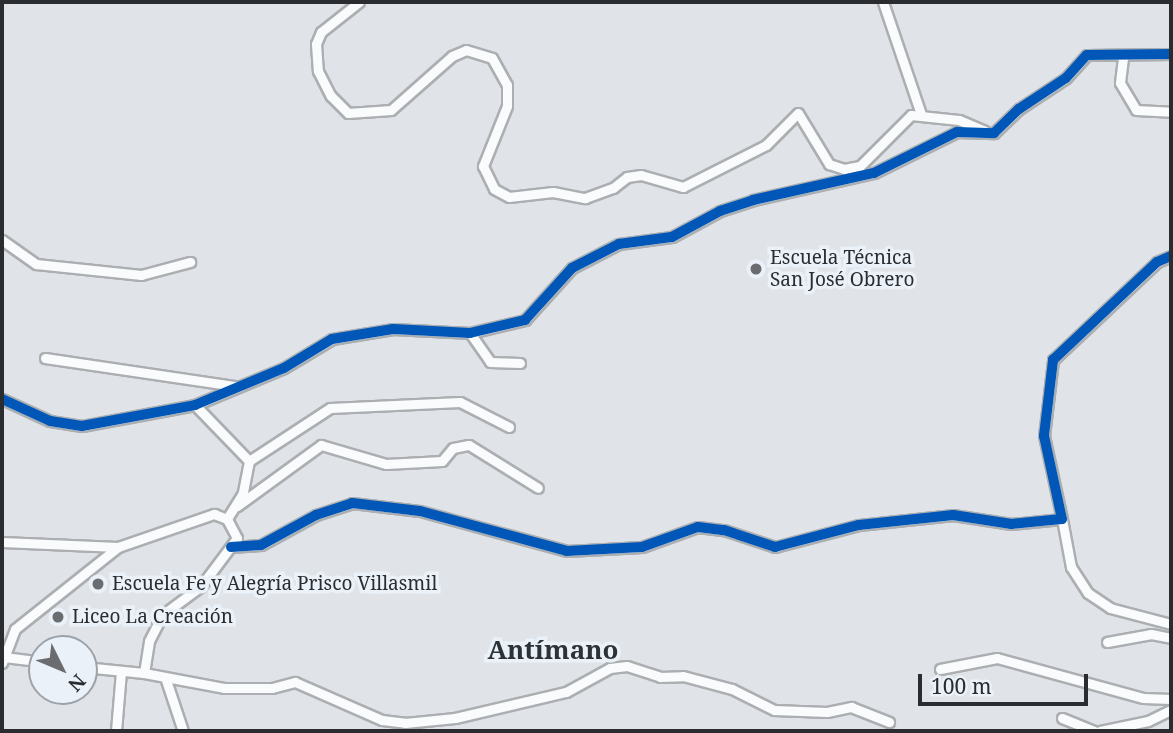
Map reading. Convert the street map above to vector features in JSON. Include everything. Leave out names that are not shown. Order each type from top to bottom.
[{"type":"street","points":[[359,2],[321,32],[316,44],[318,71],[331,96],[348,113],[391,110],[452,56],[466,50],[492,58],[507,85],[507,106],[483,166],[494,189],[509,197],[553,192],[585,198],[613,188],[627,177],[640,175],[684,187],[766,145],[798,113],[829,163],[844,169],[860,166],[904,118],[921,114],[960,120],[994,133]]},
{"type":"street","points":[[883,2],[921,114]]},
{"type":"street","points":[[2,399],[50,421],[82,426],[195,405],[284,368],[332,339],[393,329],[470,333],[525,320],[572,268],[619,244],[672,237],[720,211],[753,200],[874,173],[957,132],[994,133],[1019,109],[1066,78],[1087,55],[1124,58],[1171,54]]},
{"type":"street","points":[[1124,58],[1121,83],[1136,110],[1171,112]]},
{"type":"street","points":[[2,240],[36,264],[141,275],[190,262]]},
{"type":"street","points":[[1171,256],[1157,262],[1053,359],[1044,436],[1071,567],[1088,593],[1110,608],[1171,624]]},
{"type":"street","points":[[470,333],[490,362],[520,363]]},
{"type":"street","points":[[45,358],[209,385],[240,386]]},
{"type":"street","points":[[237,506],[249,461],[330,408],[460,402],[509,427]]},
{"type":"street","points":[[195,405],[249,461]]},
{"type":"street","points":[[227,519],[237,506],[321,445],[386,464],[442,461],[453,448],[469,445],[538,488]]},
{"type":"street","points":[[231,547],[261,545],[316,515],[352,503],[421,511],[567,551],[642,547],[698,527],[724,530],[775,547],[859,525],[953,515],[1011,524],[1062,519]]},
{"type":"street","points":[[28,661],[3,660],[15,629],[118,547],[214,514],[227,519],[237,538],[201,586],[162,615],[149,641],[144,673]]},
{"type":"street","points":[[2,542],[118,547]]},
{"type":"street","points":[[1107,642],[1151,634],[1171,638]]},
{"type":"street","points":[[940,669],[997,658],[1143,698],[1171,699]]},
{"type":"street","points":[[98,669],[248,690],[295,682],[382,720],[405,723],[455,718],[566,692],[610,668],[627,666],[660,677],[683,676],[732,689],[774,710],[827,712],[851,707],[888,722]]},
{"type":"street","points":[[116,731],[121,671]]},
{"type":"street","points":[[166,680],[183,731]]},
{"type":"street","points":[[1100,731],[1148,721],[1171,710]]},
{"type":"street","points":[[1062,718],[1094,731]]},
{"type":"cycle path","points":[[2,399],[50,421],[82,426],[195,405],[284,368],[332,339],[393,329],[470,333],[525,320],[572,268],[619,244],[672,237],[720,211],[753,200],[874,173],[957,132],[994,133],[1019,109],[1066,78],[1087,55],[1171,54]]},
{"type":"cycle path","points":[[231,547],[261,545],[316,515],[352,503],[420,511],[567,551],[642,547],[698,527],[724,530],[775,547],[859,525],[953,515],[1011,524],[1062,519],[1044,436],[1053,360],[1157,262],[1171,256]]},
{"type":"place","name":"Escuela Técnica San José Obrero","points":[[756,269]]},
{"type":"place","name":"Escuela Fe y Alegría Prisco Villasmil","points":[[98,584]]},
{"type":"place","name":"Liceo La Creación","points":[[58,617]]},
{"type":"district","name":"Antímano","points":[[553,650]]}]
